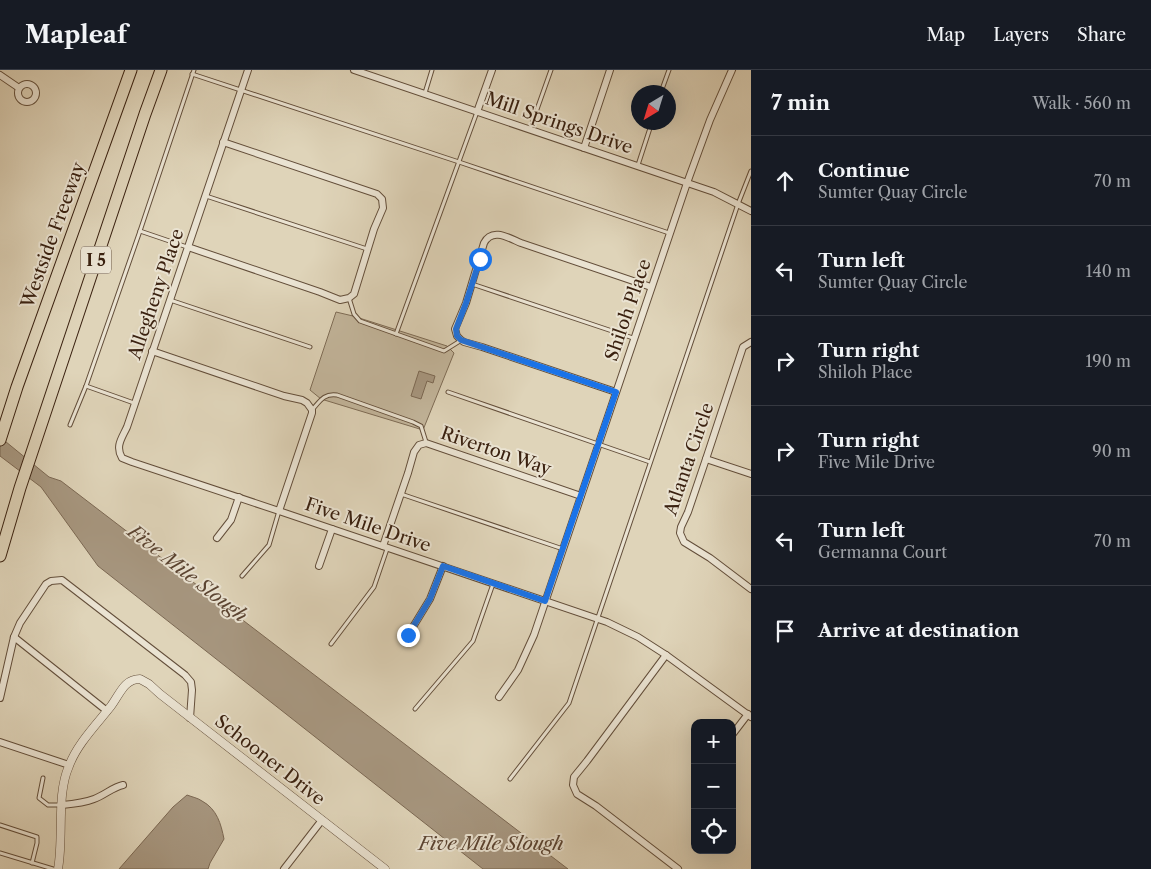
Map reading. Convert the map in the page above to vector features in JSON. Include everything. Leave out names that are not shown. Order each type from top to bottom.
[{"type":"highway","name":"Westside Freeway","points":[[0,440],[17,387],[131,70]]},
{"type":"highway","name":"I 5","points":[[0,556],[32,450],[161,70]]},
{"type":"street","name":"Allegheny Place","points":[[120,454],[118,449],[120,443],[248,70]]},
{"type":"street","name":"Mill Springs Drive","points":[[354,70],[371,73],[424,94],[687,182],[714,192],[751,211]]},
{"type":"street","points":[[478,112],[492,70]]},
{"type":"street","points":[[584,148],[610,70]]},
{"type":"street","name":"Shiloh Place","points":[[499,697],[518,670],[528,650],[687,182],[710,120],[732,70]]},
{"type":"street","points":[[0,75],[19,88]]},
{"type":"street","points":[[188,247],[340,300],[349,298],[354,294],[367,249],[383,208],[382,199],[377,194],[223,142]]},
{"type":"street","points":[[616,392],[461,340],[457,336],[456,329],[486,240],[490,236],[498,234],[651,287]]},
{"type":"street","name":"Atlanta Circle","points":[[751,342],[743,347],[680,533],[684,542],[710,558],[751,589]]},
{"type":"street","points":[[152,351],[307,403],[312,410],[312,418],[279,511]]},
{"type":"street","name":"Riverton Way","points":[[385,547],[414,452],[419,445],[426,443],[581,496]]},
{"type":"street","name":"Five Mile Drive","points":[[120,454],[124,460],[608,622],[638,637],[666,655],[749,716]]},
{"type":"street","points":[[706,459],[751,474]]},
{"type":"street","points":[[217,538],[231,520],[239,497]]},
{"type":"street","points":[[319,566],[332,529]]},
{"type":"street","points":[[408,635],[430,599],[443,566]]},
{"type":"street","points":[[0,698],[14,637],[20,623],[46,584],[51,580],[62,580],[186,675],[191,682],[192,690],[190,718]]},
{"type":"street","points":[[14,637],[107,711],[80,745],[69,765],[63,790],[61,846],[58,869]]},
{"type":"street","points":[[666,655],[575,775],[573,785],[577,794],[596,806],[678,869]]},
{"type":"street","name":"Schooner Drive","points":[[107,711],[126,684],[134,679],[143,679],[190,718],[386,869]]},
{"type":"street","points":[[736,731],[749,716]]},
{"type":"street","points":[[0,742],[69,765]]},
{"type":"street","points":[[62,805],[94,799],[123,785]]},
{"type":"street","points":[[284,869],[322,820]]},
{"type":"lane","points":[[424,94],[432,70]]},
{"type":"lane","points":[[530,130],[551,70]]},
{"type":"lane","points":[[664,85],[669,70]]},
{"type":"lane","points":[[70,425],[86,386],[193,72],[241,90],[669,234]]},
{"type":"lane","points":[[396,334],[478,112]]},
{"type":"lane","points":[[638,166],[649,130]]},
{"type":"lane","points":[[510,779],[569,703],[596,619],[751,171]]},
{"type":"lane","points":[[205,195],[367,249]]},
{"type":"lane","points":[[140,231],[188,247]]},
{"type":"lane","points":[[472,284],[634,338]]},
{"type":"lane","points":[[349,298],[354,314],[360,321],[444,351],[461,340]]},
{"type":"lane","points":[[170,300],[310,346]]},
{"type":"lane","points":[[86,386],[134,404]]},
{"type":"lane","points":[[448,392],[650,462]]},
{"type":"lane","points":[[312,410],[324,396],[337,395],[421,426],[426,443]]},
{"type":"lane","points":[[401,494],[563,549]]},
{"type":"lane","points":[[242,576],[269,545],[279,511]]},
{"type":"lane","points":[[330,644],[374,587],[385,547]]},
{"type":"lane","points":[[415,709],[473,641],[493,583]]},
{"type":"lane","points":[[43,778],[39,798],[48,806],[62,805]]},
{"type":"lane","points":[[0,825],[37,836],[32,863]]},
{"type":"lane","points":[[0,853],[53,869]]},
{"type":"shaded area","points":[[336,312],[447,346],[454,353],[423,430],[321,399],[310,390]]},
{"type":"water","points":[[419,371],[435,376],[433,383],[427,381],[421,399],[411,396]]},
{"type":"water","name":"Five Mile Slough","points":[[0,437],[49,477],[61,481],[568,869],[483,869],[98,566],[41,487],[0,456]]},
{"type":"water","points":[[187,795],[207,804],[218,817],[224,839],[208,869],[119,869],[173,807]]},
{"type":"route","points":[[408,635],[430,599],[443,566],[545,601],[616,392],[461,340],[457,336],[457,323],[466,303],[480,259]]}]
